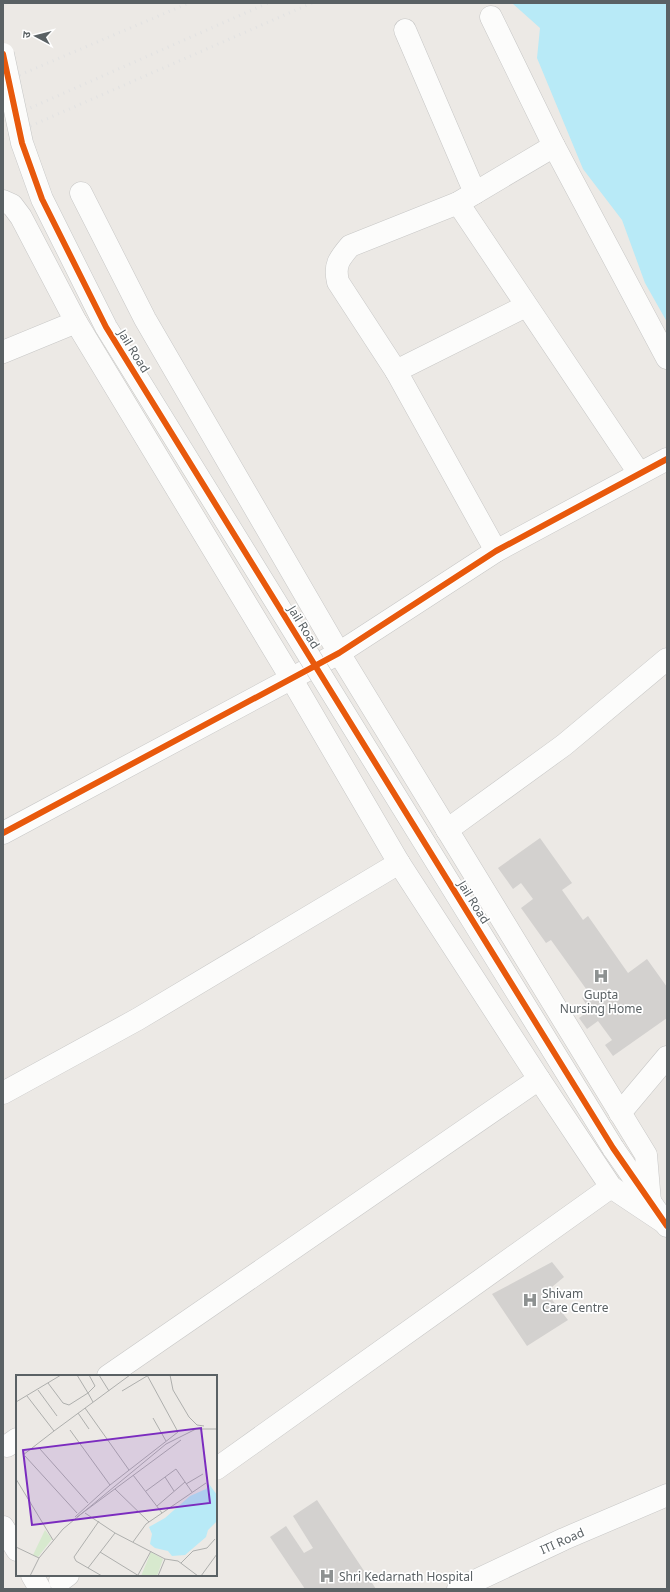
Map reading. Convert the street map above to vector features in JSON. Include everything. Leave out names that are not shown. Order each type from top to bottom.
[{"type":"street","points":[[491,17],[554,146],[667,358]]},
{"type":"street","points":[[405,30],[467,198],[526,306],[639,474]]},
{"type":"street","name":"Jail Road","points":[[3,54],[22,143],[42,198],[106,327],[613,1148],[666,1224]]},
{"type":"street","points":[[496,551],[396,371],[338,282],[335,270],[341,257],[350,246],[467,198],[554,146]]},
{"type":"street","points":[[81,193],[145,319],[338,653],[620,1114],[646,1154],[650,1202]]},
{"type":"street","points":[[3,201],[12,205],[21,217],[76,322],[291,678],[399,863],[611,1187],[666,1224]]},
{"type":"street","points":[[396,371],[526,306]]},
{"type":"street","points":[[3,352],[76,322]]},
{"type":"street","points":[[3,833],[338,653],[496,551],[667,458]]},
{"type":"street","points":[[447,830],[564,745],[667,659]]},
{"type":"street","points":[[3,1093],[138,1019],[399,863]]},
{"type":"street","points":[[620,1114],[667,1057]]},
{"type":"street","points":[[109,1375],[539,1079]]},
{"type":"street","points":[[217,1469],[611,1187]]},
{"type":"street","name":"ITI Road","points":[[458,1589],[564,1540],[667,1496]]},
{"type":"street","points":[[3,1527],[16,1548]]},
{"type":"street","points":[[33,1576],[40,1589]]},
{"type":"water","points":[[512,3],[667,3],[667,322],[645,283],[622,220],[583,169],[537,58],[540,28]]},
{"type":"building","points":[[540,838],[572,883],[562,890],[583,920],[588,916],[628,973],[647,959],[667,987],[667,1018],[613,1056],[605,1045],[612,1040],[598,1021],[587,1029],[579,1018],[590,1010],[582,998],[589,993],[551,940],[546,943],[521,908],[533,899],[521,883],[513,889],[498,868]]},
{"type":"building","points":[[552,1262],[564,1277],[546,1292],[568,1320],[527,1346],[492,1294]]},
{"type":"building","points":[[317,1500],[376,1589],[305,1589],[270,1537],[286,1526],[304,1553],[313,1548],[293,1516]]},
{"type":"railway","points":[[3,82],[189,3]]},
{"type":"railway","points":[[3,120],[268,3]]},
{"type":"railway","points":[[3,138],[312,3]]},
{"type":"cycle path","points":[[3,54],[22,143],[42,199],[106,327],[613,1148],[667,1226]]},
{"type":"cycle path","points":[[3,833],[339,653],[496,551],[667,459]]},
{"type":"place","name":"Gupta Nursing Home","points":[[601,976]]},
{"type":"place","name":"Shivam Care Centre","points":[[530,1300]]},
{"type":"place","name":"Shri Kedarnath Hospital","points":[[327,1576]]}]
